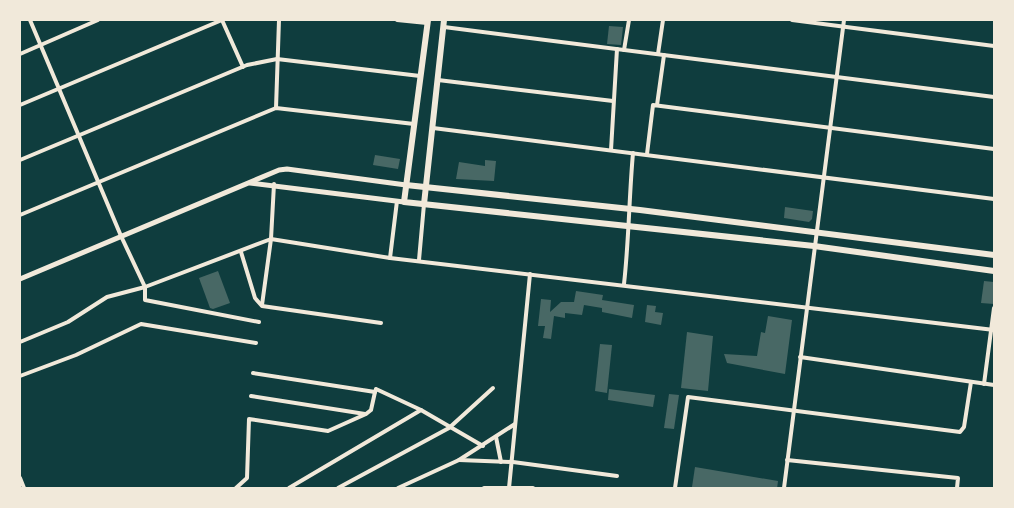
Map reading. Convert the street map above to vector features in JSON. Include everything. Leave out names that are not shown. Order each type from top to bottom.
[{"type":"main road","points":[[428,22],[406,185],[400,201],[814,246],[994,271]]},
{"type":"main road","points":[[424,204],[444,23]]},
{"type":"main road","points":[[406,185],[628,209],[994,255]]},
{"type":"street","points":[[30,20],[121,236],[145,287],[145,300],[260,322]]},
{"type":"street","points":[[20,54],[98,20]]},
{"type":"street","points":[[20,105],[222,20],[243,67]]},
{"type":"street","points":[[276,108],[279,20]]},
{"type":"street","points":[[397,20],[428,22]]},
{"type":"street","points":[[624,50],[629,20]]},
{"type":"street","points":[[658,54],[663,20]]},
{"type":"street","points":[[792,20],[994,46]]},
{"type":"street","points":[[784,489],[844,20]]},
{"type":"street","points":[[444,23],[624,50],[994,97]]},
{"type":"street","points":[[611,150],[617,49]]},
{"type":"street","points":[[647,154],[664,55]]},
{"type":"street","points":[[20,160],[243,67],[277,59],[420,76]]},
{"type":"street","points":[[438,80],[613,101]]},
{"type":"street","points":[[655,105],[994,149]]},
{"type":"street","points":[[20,215],[276,108],[414,124]]},
{"type":"street","points":[[432,127],[994,199]]},
{"type":"street","points":[[624,284],[630,227],[628,209],[633,153]]},
{"type":"street","points":[[20,279],[248,183],[287,169],[406,185]]},
{"type":"street","points":[[248,183],[274,184],[400,201],[390,258]]},
{"type":"street","points":[[262,306],[272,239],[274,184]]},
{"type":"street","points":[[419,260],[424,204]]},
{"type":"street","points":[[20,342],[68,322],[107,297],[145,287],[272,239],[390,258],[624,284],[993,330]]},
{"type":"street","points":[[241,252],[255,298],[262,306],[381,323]]},
{"type":"street","points":[[509,488],[530,274]]},
{"type":"street","points":[[984,384],[993,330],[994,308]]},
{"type":"street","points":[[20,376],[76,355],[141,324],[256,344]]},
{"type":"street","points":[[800,357],[994,385]]},
{"type":"street","points":[[253,373],[376,390],[422,410],[483,446]]},
{"type":"street","points":[[675,489],[688,397],[960,432],[963,427],[971,382]]},
{"type":"street","points":[[338,489],[449,428],[493,388]]},
{"type":"street","points":[[236,489],[247,478],[249,419],[328,431],[371,410],[376,390]]},
{"type":"street","points":[[251,396],[366,414]]},
{"type":"street","points":[[289,489],[422,410]]},
{"type":"street","points":[[398,489],[459,460],[515,424]]},
{"type":"street","points":[[496,437],[501,462]]},
{"type":"street","points":[[459,460],[513,462],[617,476]]},
{"type":"street","points":[[787,460],[958,478],[957,489]]},
{"type":"street","points":[[20,478],[24,489]]},
{"type":"street","points":[[484,489],[533,489]]},
{"type":"building","points":[[609,26],[623,27],[621,45],[607,44]]},
{"type":"building","points":[[375,155],[400,159],[398,169],[373,165]]},
{"type":"building","points":[[485,160],[496,161],[494,181],[456,179],[459,162],[485,166]]},
{"type":"building","points":[[785,207],[813,211],[812,219],[809,222],[784,218]]},
{"type":"building","points":[[218,271],[230,303],[213,309],[210,308],[199,278]]},
{"type":"building","points":[[984,281],[994,282],[994,304],[981,303]]},
{"type":"building","points":[[576,291],[603,295],[602,300],[634,305],[632,318],[602,312],[602,308],[584,305],[582,315],[565,313],[565,318],[554,316],[551,339],[543,338],[545,326],[538,326],[541,299],[551,300],[550,312],[561,302],[574,302]]},
{"type":"building","points":[[647,305],[656,306],[655,312],[663,313],[661,325],[645,322]]},
{"type":"building","points":[[768,316],[792,320],[785,374],[727,363],[724,354],[757,356],[761,332],[765,333]]},
{"type":"building","points":[[687,332],[713,336],[708,391],[681,388]]},
{"type":"building","points":[[600,344],[612,345],[607,393],[595,391]]},
{"type":"building","points":[[609,389],[655,395],[653,407],[608,400]]},
{"type":"building","points":[[669,394],[679,395],[674,429],[664,428]]},
{"type":"building","points":[[695,467],[778,481],[777,489],[692,487]]}]
